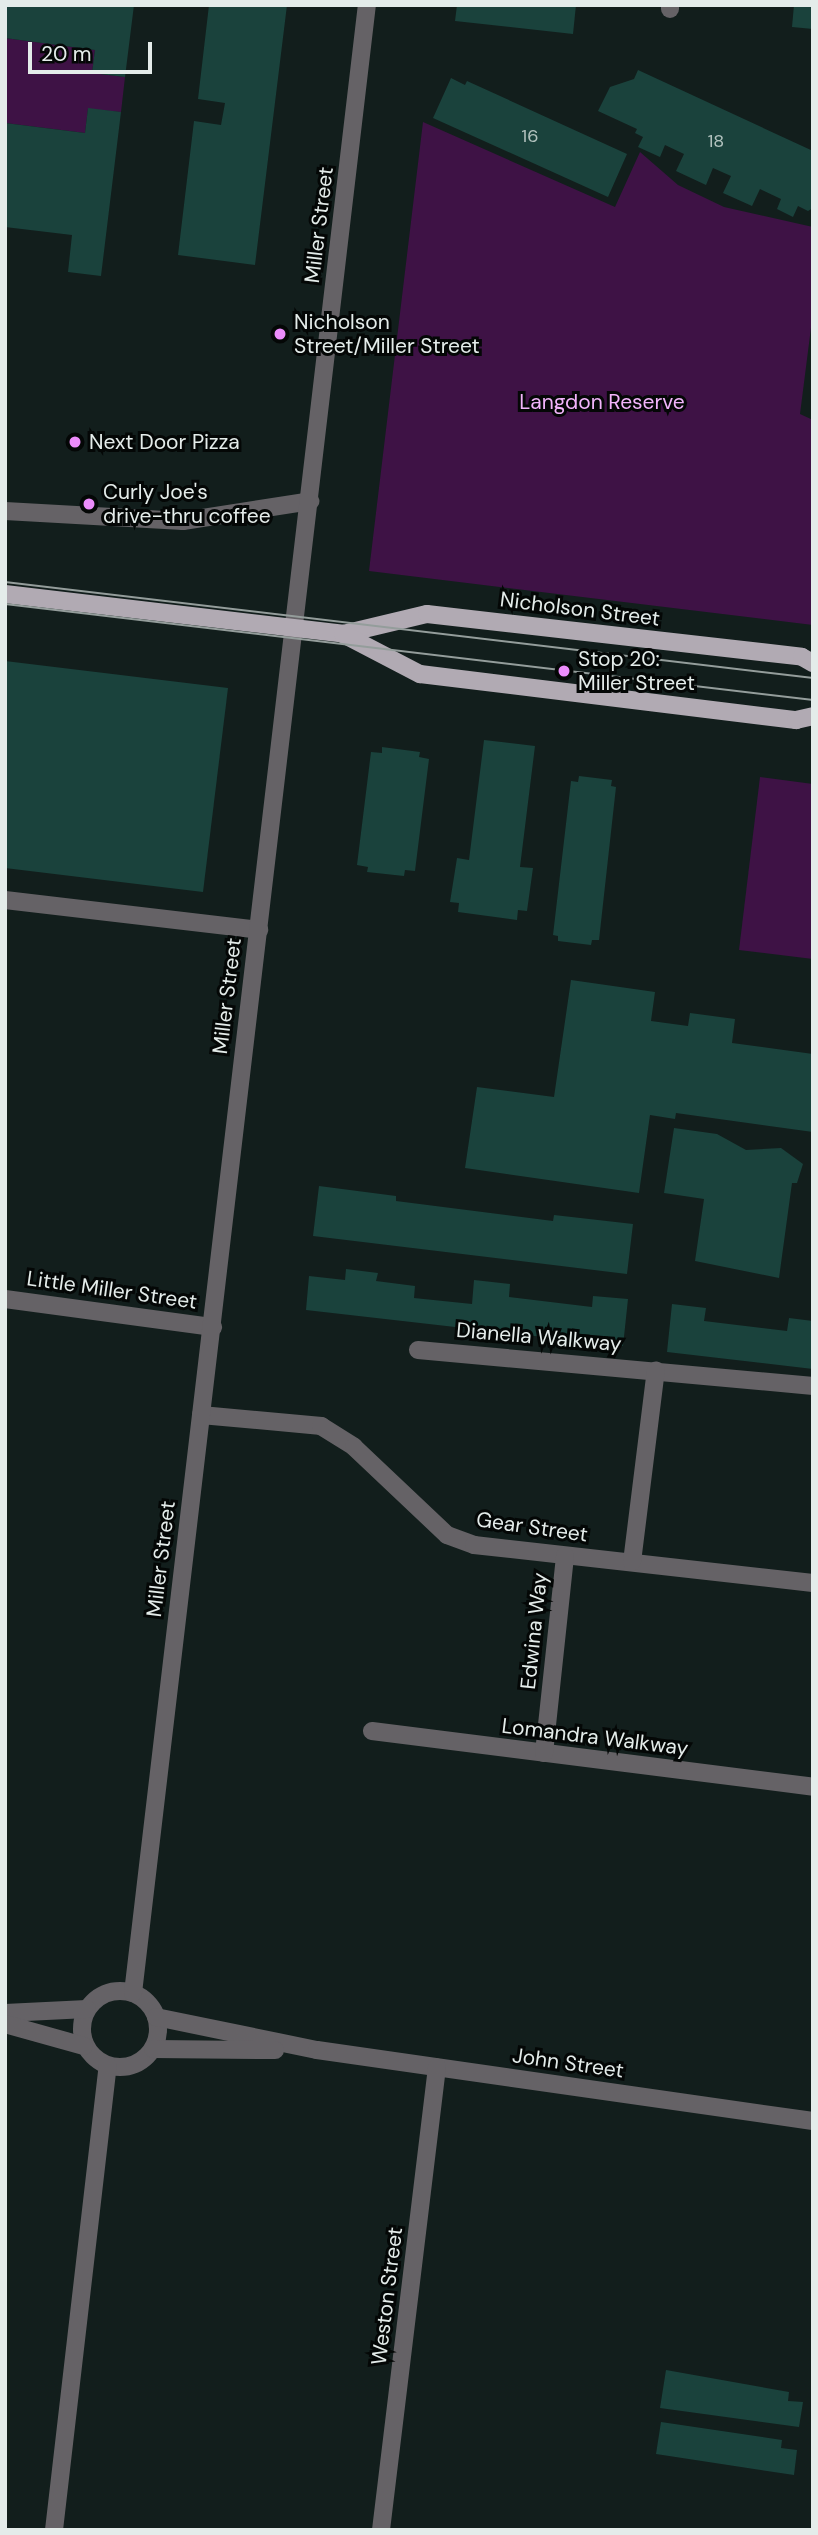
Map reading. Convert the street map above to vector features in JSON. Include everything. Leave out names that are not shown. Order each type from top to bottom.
[{"type":"main road","name":"Nicholson Street","points":[[5,594],[343,634],[428,614],[802,657],[813,663]]},
{"type":"main road","name":"Nicholson Street","points":[[343,634],[420,674],[796,720],[813,716]]},
{"type":"street","name":"Miller Street","points":[[133,1993],[367,5]]},
{"type":"street","points":[[5,511],[183,521],[310,501]]},
{"type":"street","points":[[6,903],[259,930]]},
{"type":"street","name":"Little Miller Street","points":[[5,1299],[213,1327]]},
{"type":"street","name":"Dianella Walkway","points":[[418,1350],[656,1370],[813,1387]]},
{"type":"street","points":[[632,1562],[656,1370]]},
{"type":"street","name":"Gear Street","points":[[201,1415],[321,1426],[354,1447],[447,1535],[474,1545],[813,1583]]},
{"type":"street","name":"Edwina Way","points":[[544,1753],[565,1556]]},
{"type":"street","name":"Lomandra Walkway","points":[[372,1731],[813,1787]]},
{"type":"street","points":[[5,2024],[84,2046],[108,2066],[133,2066],[153,2049],[156,2017],[151,2007],[133,1993],[107,1993],[87,2009],[82,2021],[84,2046]]},
{"type":"street","points":[[5,2013],[87,2009]]},
{"type":"street","name":"John Street","points":[[156,2017],[317,2050],[813,2121]]},
{"type":"street","name":"John Street","points":[[153,2049],[317,2050]]},
{"type":"street","points":[[54,2530],[108,2066]]},
{"type":"street","name":"Weston Street","points":[[381,2530],[437,2067]]},
{"type":"green space","points":[[5,38],[95,50],[92,73],[125,77],[121,112],[88,109],[85,133],[5,123]]},
{"type":"green space","name":"Langdon Reserve","points":[[423,122],[615,207],[640,152],[678,185],[724,207],[813,227],[813,312],[800,414],[813,420],[813,625],[369,571]]},
{"type":"green space","points":[[760,777],[813,784],[813,959],[739,950]]},
{"type":"building","points":[[5,5],[134,5],[125,77],[92,73],[95,50],[5,38]]},
{"type":"building","points":[[209,5],[287,5],[255,265],[178,255],[194,121],[221,125],[225,103],[198,99]]},
{"type":"building","points":[[457,5],[576,5],[573,34],[455,21]]},
{"type":"building","points":[[794,5],[813,5],[813,29],[792,27]]},
{"type":"building","points":[[638,70],[813,151],[813,208],[808,211],[798,206],[793,217],[777,209],[781,199],[760,189],[752,206],[723,193],[731,176],[713,168],[706,185],[676,171],[684,154],[665,145],[660,157],[638,147],[643,137],[635,133],[637,129],[598,111],[610,87],[634,79]]},
{"type":"building","points":[[451,78],[465,85],[467,81],[627,154],[608,197],[433,118]]},
{"type":"building","points":[[88,108],[121,112],[101,276],[68,272],[72,235],[5,227],[5,123],[85,133]]},
{"type":"building","points":[[5,661],[228,688],[203,892],[5,868]]},
{"type":"building","points":[[484,740],[535,746],[520,867],[533,868],[527,911],[518,910],[517,920],[458,912],[459,903],[450,902],[457,858],[469,860]]},
{"type":"building","points":[[382,747],[420,752],[419,757],[429,759],[415,871],[405,870],[404,876],[367,872],[368,867],[357,865],[371,752],[382,753]]},
{"type":"building","points":[[579,776],[612,780],[611,786],[616,787],[599,940],[592,940],[591,945],[558,941],[558,936],[553,935],[571,781],[578,782]]},
{"type":"building","points":[[571,980],[655,992],[651,1021],[688,1026],[690,1013],[735,1019],[732,1043],[813,1054],[813,1132],[676,1113],[675,1119],[650,1115],[639,1193],[465,1168],[477,1087],[554,1097]]},
{"type":"building","points":[[674,1128],[717,1134],[746,1150],[781,1148],[803,1164],[797,1183],[792,1183],[779,1278],[695,1261],[704,1199],[664,1193]]},
{"type":"building","points":[[319,1186],[396,1196],[396,1201],[553,1221],[554,1215],[633,1224],[627,1274],[313,1236]]},
{"type":"building","points":[[346,1269],[378,1273],[376,1281],[415,1286],[414,1298],[472,1304],[474,1280],[510,1284],[509,1297],[592,1307],[593,1296],[628,1299],[623,1346],[306,1310],[309,1276],[345,1280]]},
{"type":"building","points":[[672,1304],[706,1308],[704,1321],[787,1331],[789,1318],[813,1321],[813,1369],[667,1352]]},
{"type":"building","points":[[666,2370],[789,2392],[788,2401],[803,2402],[799,2427],[660,2408]]},
{"type":"building","points":[[661,2422],[782,2440],[781,2448],[797,2450],[794,2475],[656,2454]]},
{"type":"tram line","points":[[5,582],[813,678]]},
{"type":"tram line","points":[[5,604],[813,700]]},
{"type":"place","name":"Nicholson Street/Miller Street","points":[[280,334]]},
{"type":"place","name":"Next Door Pizza","points":[[75,442]]},
{"type":"place","name":"Curly Joe's drive-thru coffee","points":[[89,504]]},
{"type":"place","name":"Stop 20: Miller Street","points":[[564,671]]}]
